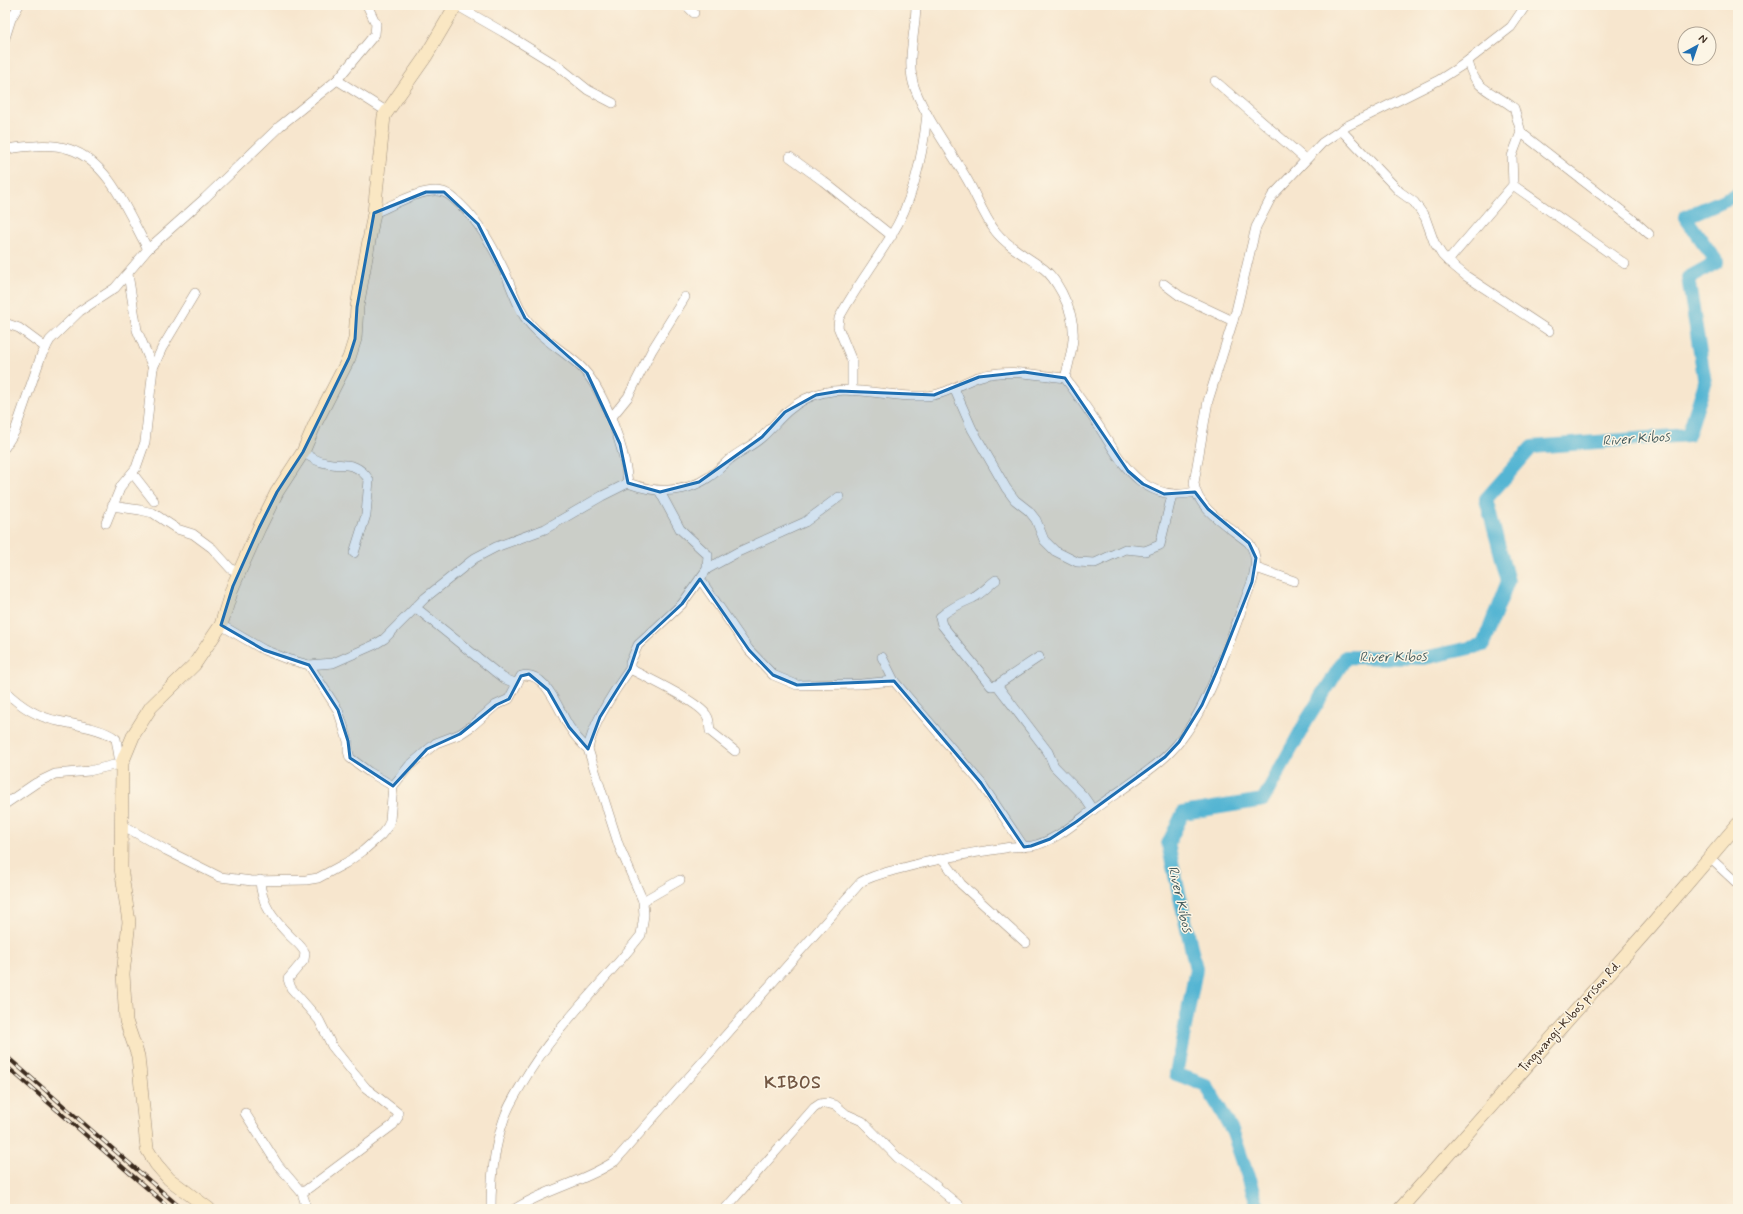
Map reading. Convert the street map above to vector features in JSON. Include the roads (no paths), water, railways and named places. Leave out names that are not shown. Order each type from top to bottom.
[{"type":"street","points":[[5,38],[11,20],[19,5]]},
{"type":"street","points":[[5,447],[15,431],[29,388],[46,348],[63,326],[80,311],[115,288],[148,249],[205,198],[280,126],[337,80],[375,34],[376,24],[367,5]]},
{"type":"street","points":[[122,765],[134,734],[151,707],[194,665],[222,625],[233,586],[277,492],[303,452],[315,424],[349,358],[355,339],[357,307],[374,213],[383,120],[386,111],[426,56],[456,5],[504,32],[558,66],[588,90],[613,103]]},
{"type":"street","points":[[686,5],[694,13]]},
{"type":"street","points":[[916,5],[911,74],[915,89],[927,114],[968,181],[994,230],[1001,238],[1045,270],[1056,283],[1065,299],[1074,325],[1073,348],[1065,378]]},
{"type":"street","points":[[515,1209],[537,1196],[590,1174],[614,1161],[861,882],[870,877],[915,864],[1007,847],[1039,844],[1050,839],[1093,810],[1166,757],[1190,727],[1216,673],[1252,582],[1256,568],[1256,558],[1249,543],[1208,509],[1195,492],[1194,472],[1208,400],[1233,321],[1260,217],[1272,196],[1305,159],[1322,143],[1341,130],[1383,107],[1439,80],[1468,61],[1511,27],[1526,5]]},
{"type":"street","points":[[1448,261],[1513,185],[1512,156],[1521,132],[1514,108],[1480,86],[1470,72],[1468,61]]},
{"type":"street","points":[[337,80],[386,111]]},
{"type":"street","points":[[1215,81],[1305,159]]},
{"type":"street","points":[[852,391],[852,361],[838,327],[839,318],[871,265],[892,236],[909,197],[925,137],[927,114]]},
{"type":"street","points":[[1341,130],[1400,192],[1414,202],[1426,218],[1434,242],[1442,255],[1448,261],[1466,276],[1549,331]]},
{"type":"street","points":[[1521,132],[1631,218],[1649,234]]},
{"type":"street","points":[[5,150],[54,146],[69,149],[85,157],[107,176],[148,249]]},
{"type":"street","points":[[790,158],[822,180],[892,236]]},
{"type":"street","points":[[1513,185],[1625,264]]},
{"type":"street","points":[[374,213],[426,192],[444,192],[452,197],[478,224],[496,255],[514,298],[525,318],[540,334],[587,374],[610,418],[626,465],[628,483]]},
{"type":"street","points":[[128,274],[137,330],[153,368]]},
{"type":"street","points":[[1164,284],[1180,296],[1233,321]]},
{"type":"street","points":[[106,523],[121,486],[133,474],[145,442],[153,368],[162,348],[194,294]]},
{"type":"street","points":[[610,418],[628,397],[652,350],[685,297]]},
{"type":"street","points":[[5,323],[18,328],[46,348]]},
{"type":"street","points":[[222,625],[264,650],[309,665],[333,663],[374,645],[391,633],[415,607],[484,552],[545,529],[606,493],[628,483],[644,489],[660,492],[688,487],[709,477],[729,460],[762,437],[785,412],[804,399],[828,391],[873,391],[924,396],[941,394],[979,377],[1010,372],[1024,372],[1065,378],[1128,471],[1153,490],[1172,495],[1183,495],[1195,492]]},
{"type":"street","points":[[954,388],[972,429],[1010,494],[1029,511],[1036,520],[1048,545],[1066,557],[1077,562],[1095,563],[1125,549],[1145,551],[1160,545],[1172,495]]},
{"type":"street","points":[[303,452],[319,462],[350,464],[363,473],[368,480],[366,515],[354,553]]},
{"type":"street","points":[[133,474],[154,501]]},
{"type":"street","points":[[660,492],[680,529],[708,555],[707,569]]},
{"type":"street","points":[[588,749],[592,734],[600,717],[630,669],[630,664],[638,645],[682,604],[707,569],[738,552],[806,522],[839,497]]},
{"type":"street","points":[[112,506],[152,513],[177,529],[193,534],[212,548],[231,569],[240,572]]},
{"type":"street","points":[[1256,568],[1294,581]]},
{"type":"street","points":[[700,579],[749,650],[762,662],[766,670],[776,677],[797,685],[862,684],[894,681]]},
{"type":"street","points":[[996,580],[974,598],[958,605],[943,615],[940,620],[942,625],[990,686],[996,685],[1039,657]]},
{"type":"street","points":[[415,607],[504,678],[517,684]]},
{"type":"street","points":[[882,656],[894,681],[981,783],[1024,846]]},
{"type":"street","points":[[309,665],[338,710],[348,741],[348,752],[350,758],[369,772],[393,786]]},
{"type":"street","points":[[630,669],[682,697],[702,710],[708,716],[710,731],[734,751]]},
{"type":"street","points":[[122,825],[166,850],[220,877],[260,880],[306,880],[318,878],[363,852],[388,826],[393,786],[409,766],[427,749],[436,743],[460,734],[472,726],[496,705],[509,699],[521,676],[529,674],[535,676],[548,690],[569,727],[588,749],[619,846],[643,901],[644,915],[641,935],[551,1042],[531,1068],[510,1104],[503,1120],[491,1180],[491,1209]]},
{"type":"street","points":[[996,685],[1048,752],[1054,766],[1084,798],[1093,810]]},
{"type":"street","points":[[5,691],[30,712],[57,721],[78,725],[111,735],[116,739],[122,765],[122,868],[129,922],[123,974],[126,1021],[138,1056],[147,1149],[156,1164],[169,1179],[209,1209]]},
{"type":"street","points":[[5,804],[36,783],[55,774],[89,771],[114,765],[122,765]]},
{"type":"street","name":"Tingwangi-Kibos prison Rd.","points":[[1400,1209],[1651,926],[1738,824]]},
{"type":"street","points":[[1709,857],[1738,884]]},
{"type":"street","points":[[943,859],[960,884],[1026,943]]},
{"type":"street","points":[[260,880],[262,897],[274,919],[301,946],[305,953],[304,960],[288,979],[291,988],[319,1020],[332,1046],[366,1088],[398,1113],[398,1117],[394,1125],[302,1193]]},
{"type":"street","points":[[643,901],[680,880]]},
{"type":"street","points":[[725,1209],[814,1108],[820,1104],[826,1103],[835,1105],[846,1114],[862,1121],[898,1158],[930,1181],[963,1209]]},
{"type":"street","points":[[245,1113],[278,1166],[302,1193],[305,1202],[304,1209]]},
{"type":"waterway","name":"River Kibos","points":[[1259,1209],[1232,1130],[1206,1085],[1176,1074],[1196,969],[1168,844],[1183,813],[1263,800],[1307,720],[1346,657],[1424,658],[1483,645],[1508,581],[1486,499],[1532,447],[1688,435],[1705,383],[1688,278],[1717,262],[1685,217],[1738,194]]},
{"type":"railway","points":[[5,1055],[182,1209]]},
{"type":"railway","points":[[5,1065],[171,1209]]},
{"type":"district","name":"KIBOS","points":[[793,1083]]}]
